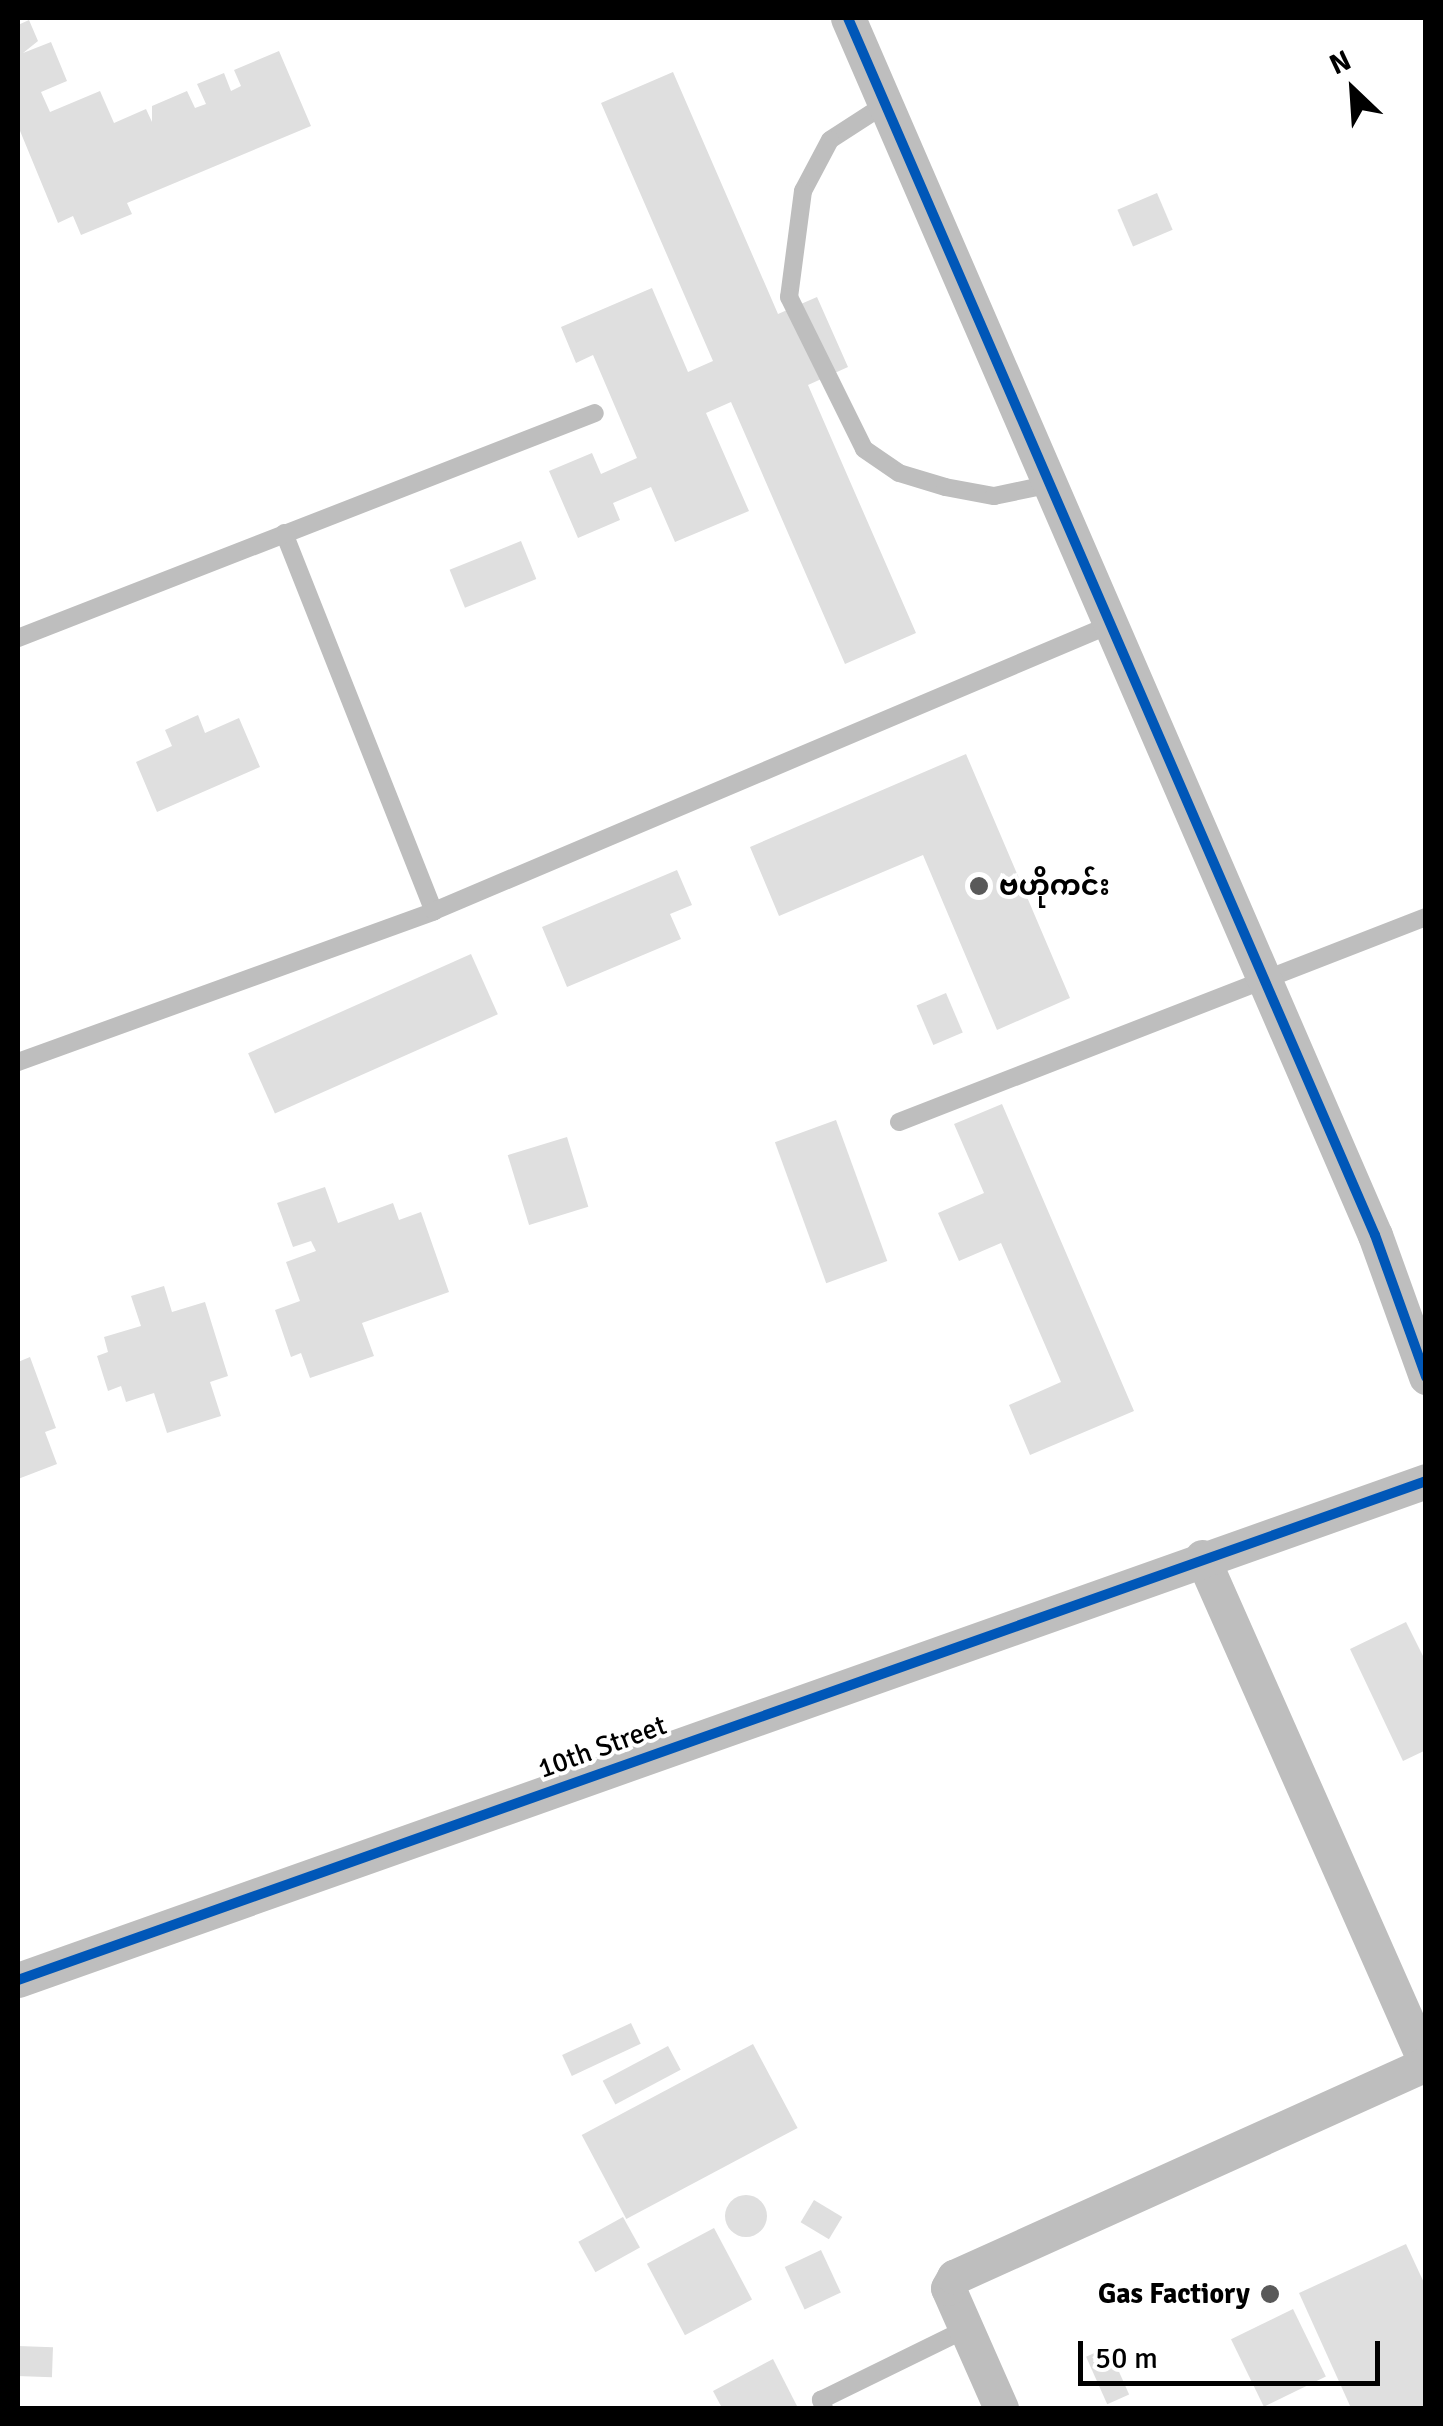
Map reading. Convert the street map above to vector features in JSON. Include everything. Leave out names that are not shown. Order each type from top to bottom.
[{"type":"street","points":[[848,18],[1261,986],[1375,1235],[1426,1378]]},
{"type":"street","name":"10th Street","points":[[18,1980],[1202,1556],[1426,1481]]},
{"type":"street","points":[[1002,2408],[948,2288],[966,2270],[1426,2064],[1202,1556]]},
{"type":"lane","points":[[884,105],[830,140],[803,191],[790,297],[864,449],[899,474],[994,496],[1046,486]]},
{"type":"lane","points":[[18,638],[596,413]]},
{"type":"lane","points":[[284,533],[434,911]]},
{"type":"lane","points":[[18,1062],[434,911],[1107,626]]},
{"type":"lane","points":[[899,1122],[1261,986],[1426,917]]},
{"type":"lane","points":[[824,2408],[821,2400],[966,2328]]},
{"type":"building","points":[[29,20],[38,41],[23,53],[51,42],[67,81],[41,92],[50,112],[100,91],[114,123],[146,109],[152,122],[152,106],[187,91],[195,108],[206,104],[197,84],[224,73],[231,91],[241,86],[234,70],[279,51],[311,126],[127,203],[132,214],[81,235],[73,216],[58,223],[18,126],[18,25]]},
{"type":"building","points":[[673,72],[778,314],[817,297],[848,367],[808,385],[916,633],[845,664],[731,402],[706,413],[749,511],[675,542],[651,487],[613,503],[620,520],[578,538],[549,471],[592,453],[601,474],[637,458],[593,355],[576,363],[561,327],[652,288],[688,372],[713,361],[601,103]]},
{"type":"building","points":[[1157,193],[1173,230],[1133,247],[1117,210]]},
{"type":"building","points":[[521,541],[536,579],[465,608],[450,570]]},
{"type":"building","points":[[198,715],[205,733],[239,718],[260,767],[157,812],[136,762],[172,746],[165,730]]},
{"type":"building","name":"ဗဟိုကင်း","points":[[966,754],[1070,998],[997,1030],[923,855],[779,916],[750,847]]},
{"type":"building","points":[[677,870],[692,905],[670,914],[681,939],[567,987],[542,927]]},
{"type":"building","points":[[471,954],[498,1014],[275,1114],[248,1053]]},
{"type":"building","points":[[946,993],[963,1033],[933,1045],[917,1006]]},
{"type":"building","points":[[1002,1104],[1134,1411],[1030,1455],[1009,1405],[1061,1382],[1001,1243],[959,1261],[938,1213],[984,1193],[954,1124]]},
{"type":"building","points":[[836,1120],[887,1261],[826,1283],[775,1142]]},
{"type":"building","points":[[567,1137],[588,1207],[529,1225],[508,1155]]},
{"type":"building","points":[[325,1187],[338,1223],[393,1203],[399,1220],[421,1212],[449,1292],[362,1323],[374,1356],[310,1378],[301,1353],[291,1357],[275,1310],[300,1301],[286,1262],[316,1251],[311,1241],[293,1247],[277,1203]]},
{"type":"building","points":[[164,1286],[172,1312],[205,1302],[228,1376],[210,1382],[221,1416],[167,1433],[154,1393],[126,1402],[121,1386],[108,1391],[97,1356],[108,1352],[104,1337],[141,1326],[131,1296]]},
{"type":"building","points":[[30,1357],[56,1428],[45,1432],[57,1464],[18,1479],[18,1362]]},
{"type":"building","points":[[1406,1622],[1426,1662],[1426,1750],[1403,1761],[1350,1649]]},
{"type":"building","points":[[631,2023],[641,2044],[572,2076],[562,2055]]},
{"type":"building","points":[[753,2044],[798,2128],[626,2219],[582,2135]]},
{"type":"building","points":[[668,2046],[681,2070],[615,2105],[603,2081]]},
{"type":"building","points":[[746,2195],[761,2201],[767,2216],[761,2231],[746,2237],[731,2231],[725,2216],[731,2201]]},
{"type":"building","points":[[814,2200],[842,2217],[829,2239],[801,2222]]},
{"type":"building","points":[[623,2217],[640,2248],[595,2272],[578,2242]]},
{"type":"building","points":[[714,2228],[752,2300],[685,2335],[647,2264]]},
{"type":"building","points":[[1406,2244],[1426,2287],[1426,2408],[1351,2408],[1299,2293]]},
{"type":"building","points":[[821,2250],[841,2293],[805,2310],[785,2267]]},
{"type":"building","points":[[1293,2309],[1326,2376],[1264,2407],[1231,2339]]},
{"type":"building","points":[[18,2346],[53,2347],[52,2377],[18,2376]]},
{"type":"building","points":[[1108,2347],[1129,2395],[1107,2404],[1086,2357]]},
{"type":"building","points":[[773,2359],[798,2408],[722,2408],[713,2391]]},
{"type":"cycle path","points":[[848,18],[1375,1235],[1426,1377]]},
{"type":"cycle path","points":[[18,1980],[1426,1481]]},
{"type":"place","name":"ဗဟိုကင်း","points":[[979,886]]},
{"type":"place","name":"Gas Factiory","points":[[1270,2294]]}]
